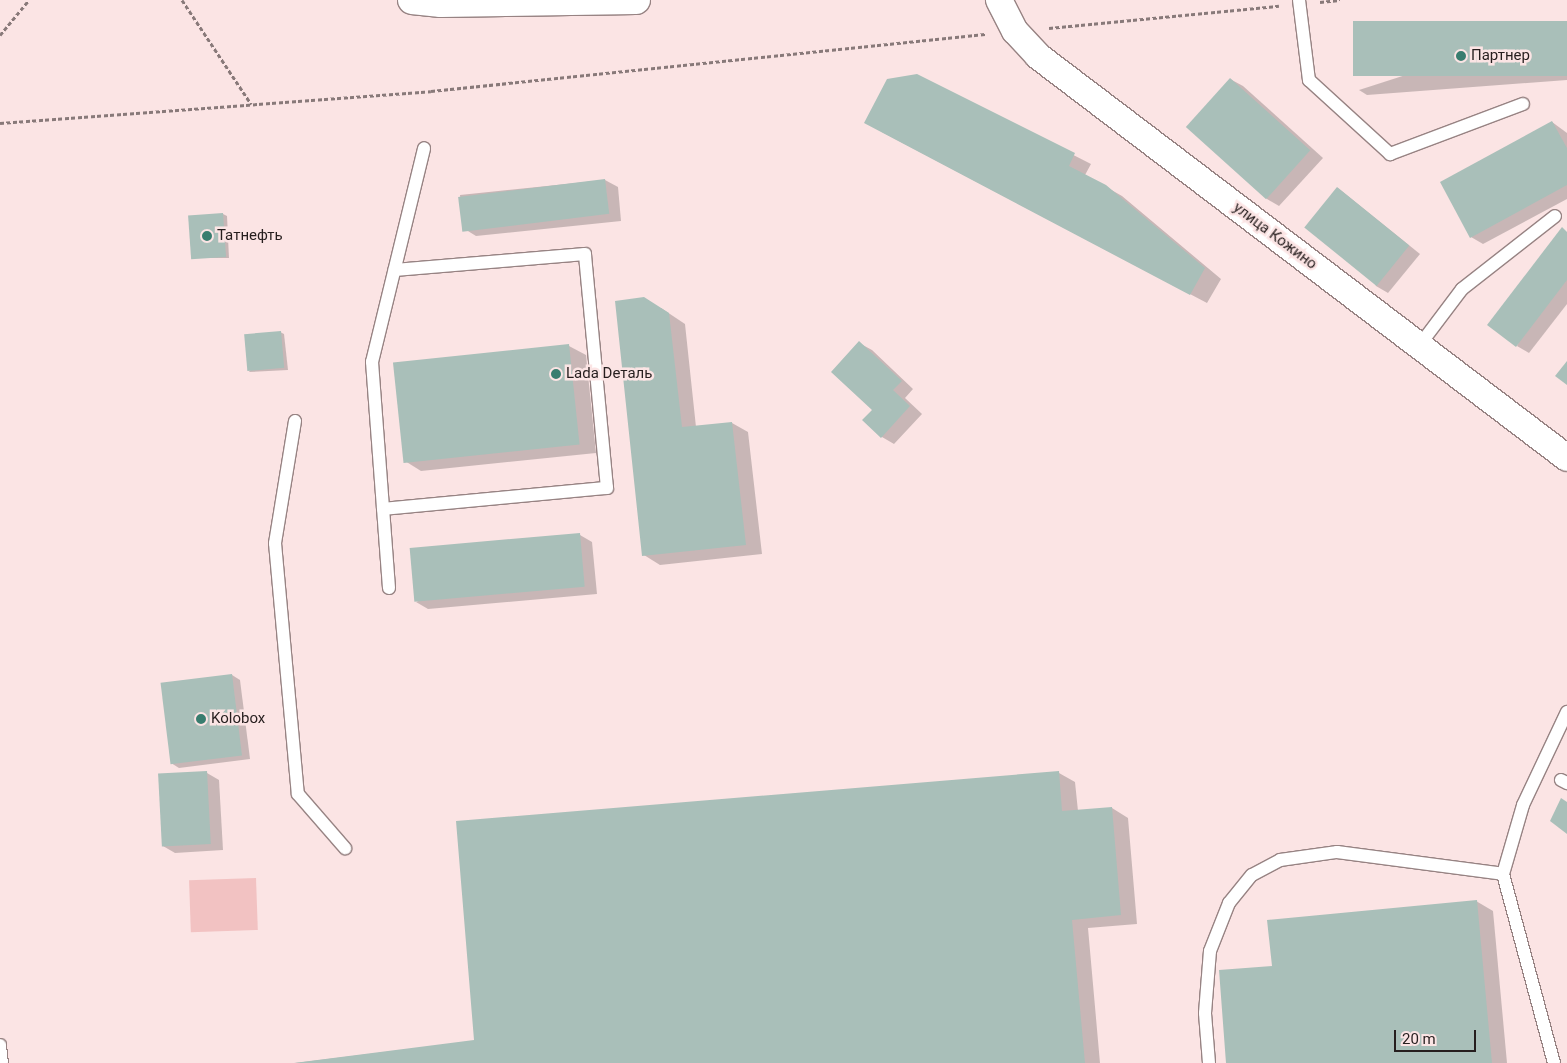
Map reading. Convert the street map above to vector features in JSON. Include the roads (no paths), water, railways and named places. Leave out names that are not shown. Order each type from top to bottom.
[{"type":"main road","points":[[412,0],[438,2],[625,0]]},
{"type":"street","name":"улица Кожино","points":[[999,0],[1015,31],[1038,56],[1567,458]]},
{"type":"lane","points":[[1299,2],[1309,80],[1390,154],[1523,104]]},
{"type":"lane","points":[[389,588],[372,362],[424,148]]},
{"type":"lane","points":[[1419,346],[1462,289],[1555,216]]},
{"type":"lane","points":[[383,509],[607,488],[585,254],[395,270]]},
{"type":"lane","points":[[294,421],[275,543],[298,794],[344,848]]},
{"type":"lane","points":[[1554,1063],[1503,874],[1523,805],[1567,712]]},
{"type":"lane","points":[[1209,1063],[1205,1013],[1210,951],[1229,903],[1252,875],[1280,860],[1337,852],[1503,874]]},
{"type":"lane","points":[[0,1045],[2,1063]]},
{"type":"place","name":"Партнер","points":[[1461,56]]},
{"type":"place","name":"Татнефть","points":[[207,236]]},
{"type":"place","name":"Lada Dеталь","points":[[556,374]]},
{"type":"place","name":"Kolobox","points":[[201,719]]}]
